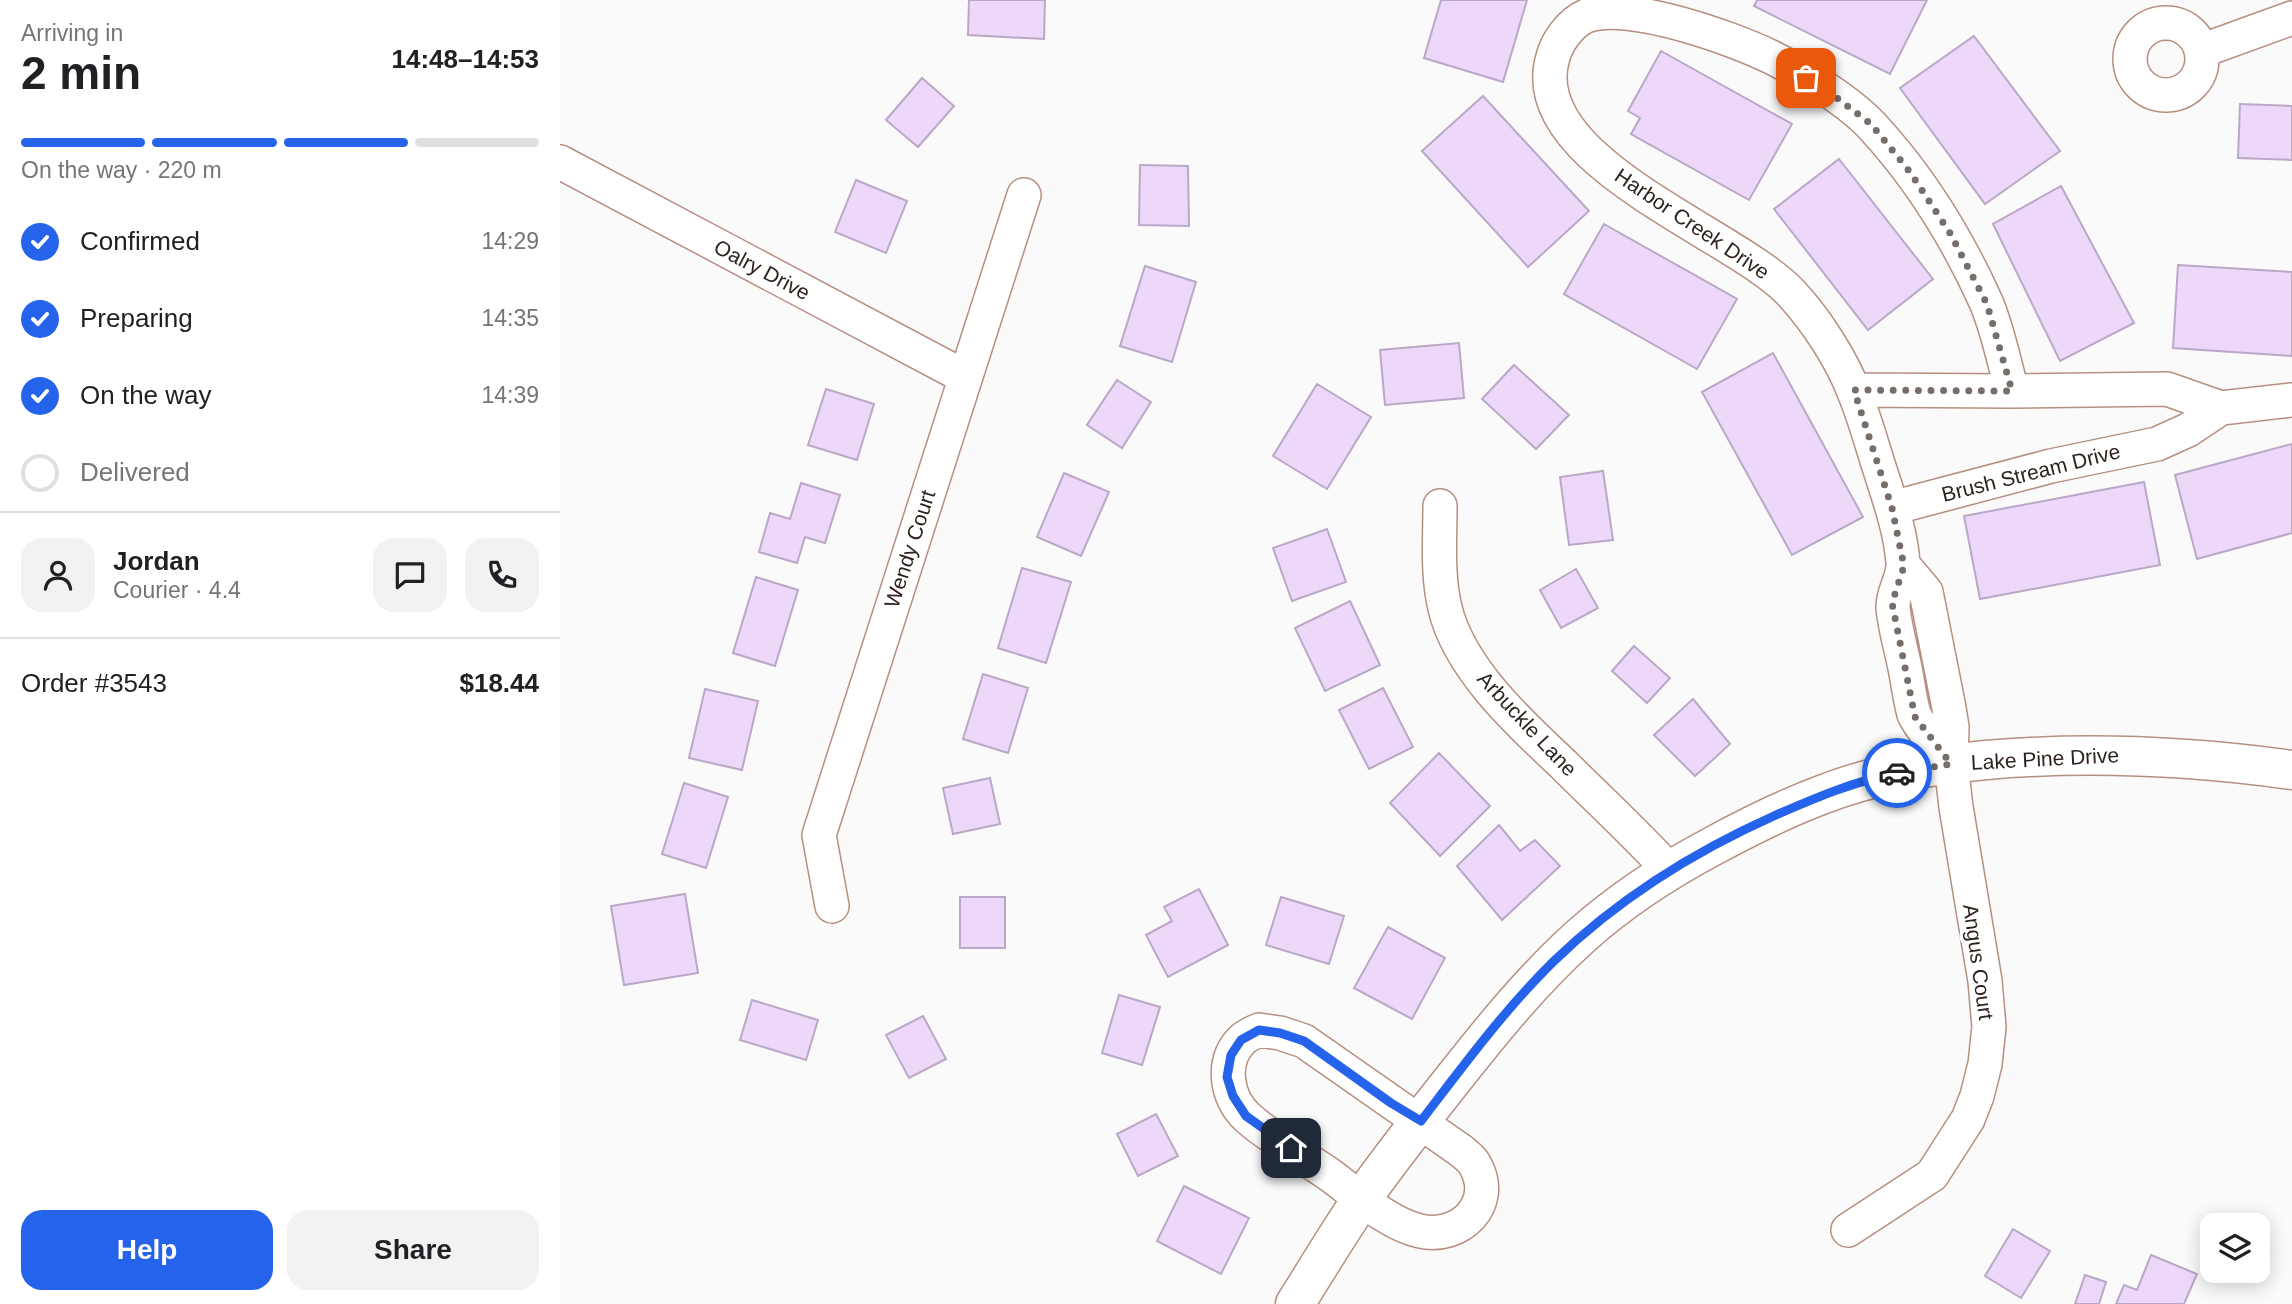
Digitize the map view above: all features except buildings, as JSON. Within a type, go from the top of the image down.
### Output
[{"type":"street","name":"Harbor Creek Drive","points":[[1892,508],[1854,390],[1825,338],[1791,293],[1749,258],[1662,208],[1621,179],[1580,142],[1556,110],[1548,83],[1553,56],[1566,32],[1586,16],[1620,10],[1664,19],[1771,57],[1824,88],[1871,124],[1910,172],[1950,233],[1987,304],[2012,391]]},
{"type":"street","points":[[2201,51],[2292,18]]},
{"type":"street","name":"Oalry Drive","points":[[560,162],[965,377]]},
{"type":"street","name":"Wendy Court","points":[[832,906],[819,835],[1024,195]]},
{"type":"street","name":"Brush Stream Drive","points":[[1854,390],[2167,388],[2221,408],[2292,400]]},
{"type":"street","name":"Brush Stream Drive","points":[[1892,508],[2051,466],[2157,444],[2188,430],[2221,408]]},
{"type":"street","name":"Arbuckle Lane","points":[[1440,506],[1440,578],[1445,609],[1457,641],[1490,688],[1528,731],[1669,870]]},
{"type":"street","points":[[1892,508],[1904,566],[1926,592],[1952,727],[1951,764]]},
{"type":"street","name":"Lake Pine Drive","points":[[1296,1304],[1362,1199],[1496,1024],[1553,963],[1584,934],[1669,870],[1743,830],[1825,793],[1886,775],[1951,764],[2034,756],[2126,754],[2216,760],[2292,769]]},
{"type":"street","name":"Angus Court","points":[[1848,1230],[1932,1175],[1968,1119],[1978,1096],[1985,1065],[1989,1027],[1984,981],[1968,890],[1951,764]]},
{"type":"street","points":[[1259,1030],[1304,1041],[1421,1121],[1474,1163],[1480,1177],[1482,1189],[1470,1219],[1455,1229],[1441,1233],[1407,1228],[1246,1116],[1233,1096],[1227,1077],[1231,1055],[1241,1040],[1259,1030]]},
{"type":"way so far","points":[[1806,78],[1824,88],[1871,124],[1910,172],[1950,233],[1987,304],[2012,391],[1854,390],[1892,508],[1904,566],[1892,603],[1915,717],[1951,764],[1897,773]]},
{"type":"route","points":[[1291,1148],[1246,1116],[1233,1096],[1227,1077],[1231,1055],[1241,1040],[1259,1030],[1304,1041],[1421,1121],[1496,1024],[1553,963],[1584,934],[1669,870],[1743,830],[1825,793],[1897,773]]}]
